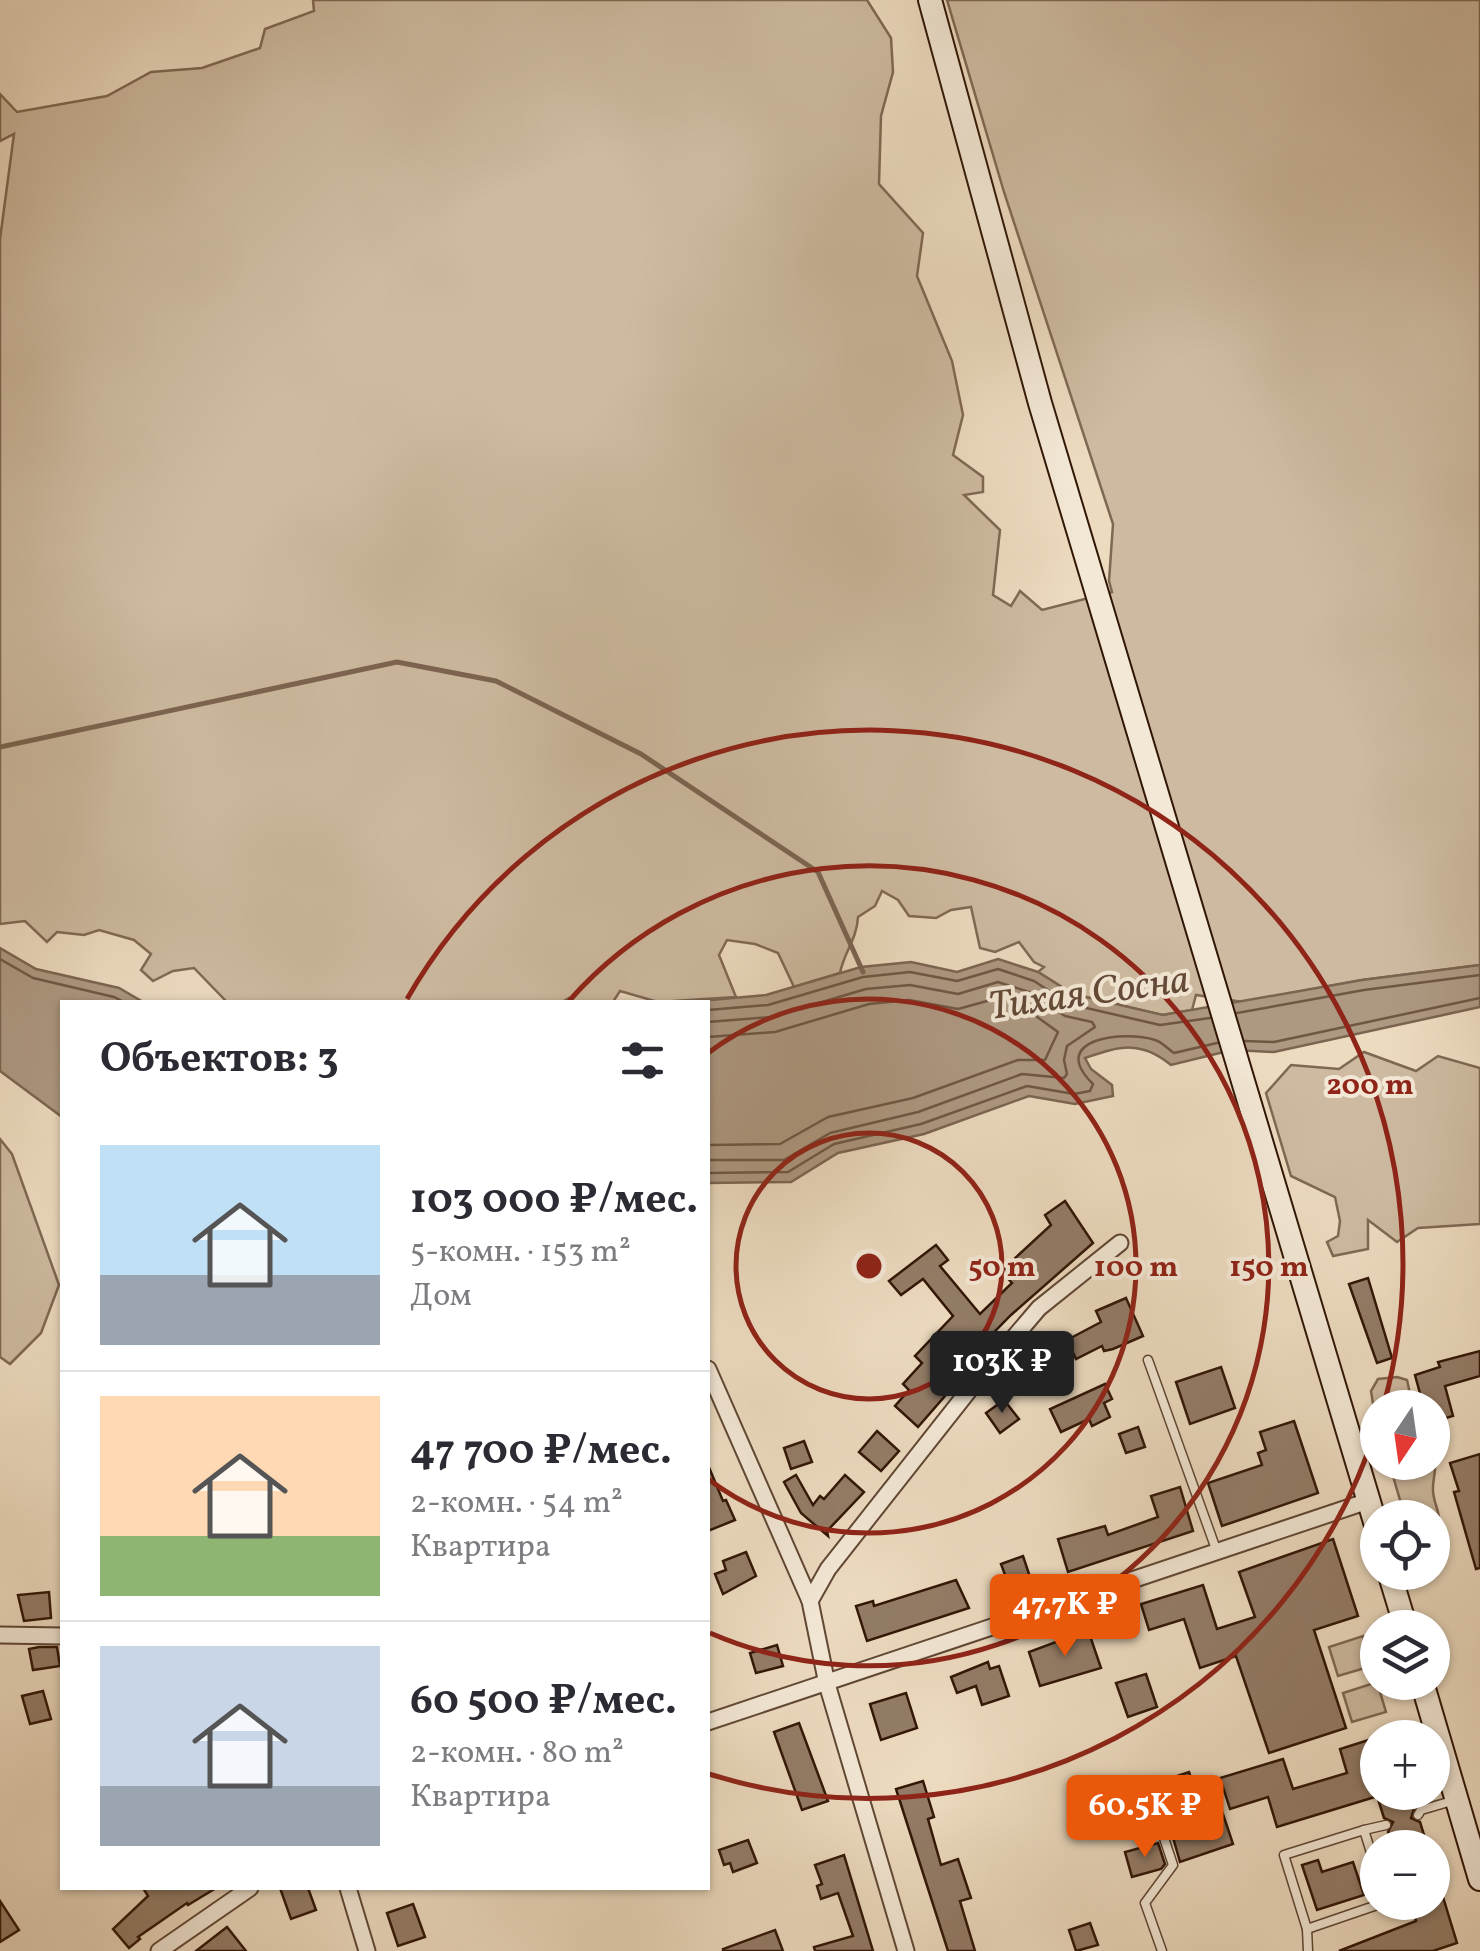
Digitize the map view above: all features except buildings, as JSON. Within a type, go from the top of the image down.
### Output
[{"type":"main road","points":[[930,0],[1008,294],[1368,1500]]},
{"type":"main road","points":[[1427,1700],[1480,1879]]},
{"type":"street","points":[[810,1601],[828,1570],[1039,1308],[1120,1243]]},
{"type":"street","points":[[710,1374],[810,1601],[827,1684],[903,1950]]},
{"type":"street","points":[[710,1721],[1360,1504]]},
{"type":"street","points":[[0,1635],[60,1636]]},
{"type":"street","points":[[159,1951],[247,1890]]},
{"type":"street","points":[[349,1890],[368,1951]]},
{"type":"lane","points":[[1148,1360],[1217,1552]]},
{"type":"lane","points":[[1418,1815],[1421,1810],[1456,1800]]},
{"type":"lane","points":[[1364,1830],[1386,1825]]},
{"type":"lane","points":[[1308,1951],[1307,1929],[1284,1854],[1360,1831]]},
{"type":"lane","points":[[1162,1951],[1145,1903],[1173,1865],[1163,1835]]},
{"type":"lane","points":[[1307,1929],[1360,1911]]},
{"type":"shaded area","points":[[313,0],[867,0],[891,38],[893,72],[881,116],[879,184],[923,233],[917,276],[952,361],[963,415],[953,455],[983,477],[983,492],[964,495],[1000,530],[993,595],[1011,606],[1020,591],[1042,610],[1112,592],[1109,581],[1113,524],[1004,192],[947,0],[1480,0],[1480,965],[1362,980],[1243,1002],[1196,995],[1192,1010],[1162,1015],[1073,994],[1038,972],[1044,967],[1034,962],[1019,942],[995,952],[980,948],[971,907],[951,910],[936,918],[909,916],[898,900],[882,891],[875,906],[858,917],[840,973],[794,987],[778,953],[755,944],[727,940],[719,955],[736,997],[651,1000],[620,991],[614,1000],[225,1000],[194,968],[173,971],[153,981],[141,970],[151,954],[134,940],[99,930],[84,935],[57,932],[47,942],[25,921],[0,924],[0,239],[14,134],[0,141],[0,94],[17,112],[107,96],[151,72],[202,68],[260,48],[265,29],[314,11]]},
{"type":"shaded area","points":[[1364,1052],[1416,1071],[1438,1056],[1480,1068],[1480,1224],[1418,1228],[1397,1242],[1368,1220],[1368,1249],[1333,1256],[1327,1242],[1338,1236],[1340,1221],[1335,1197],[1291,1176],[1266,1093],[1291,1065],[1339,1069]]},
{"type":"shaded area","points":[[0,1139],[12,1154],[59,1285],[41,1333],[10,1364],[0,1357]]},
{"type":"shaded area","points":[[1378,1379],[1407,1380],[1409,1390],[1372,1390]]},
{"type":"shaded area","points":[[1394,1480],[1434,1480],[1435,1500],[1400,1500]]},
{"type":"shaded area","points":[[1360,1637],[1360,1670],[1338,1676],[1329,1647]]},
{"type":"shaded area","points":[[1360,1688],[1360,1700],[1382,1700],[1386,1712],[1352,1722],[1343,1693]]},
{"type":"water","points":[[0,948],[36,969],[119,988],[140,1000],[60,1000],[60,1116],[0,1071]]},
{"type":"water","points":[[998,959],[1038,972],[1073,994],[1163,1015],[1362,980],[1480,965],[1480,1007],[1274,1052],[1232,1050],[1171,1065],[1140,1049],[1109,1051],[1085,1058],[1091,1069],[1112,1085],[1113,1096],[1075,1104],[1029,1096],[924,1134],[838,1153],[791,1182],[710,1183],[710,1000],[766,995],[861,967],[911,962],[957,972]]},
{"type":"waterway","points":[[0,747],[397,662],[496,681],[641,754],[818,872],[863,972]]},
{"type":"water label","name":"Тихая Сосна","points":[[1089,995]]}]
